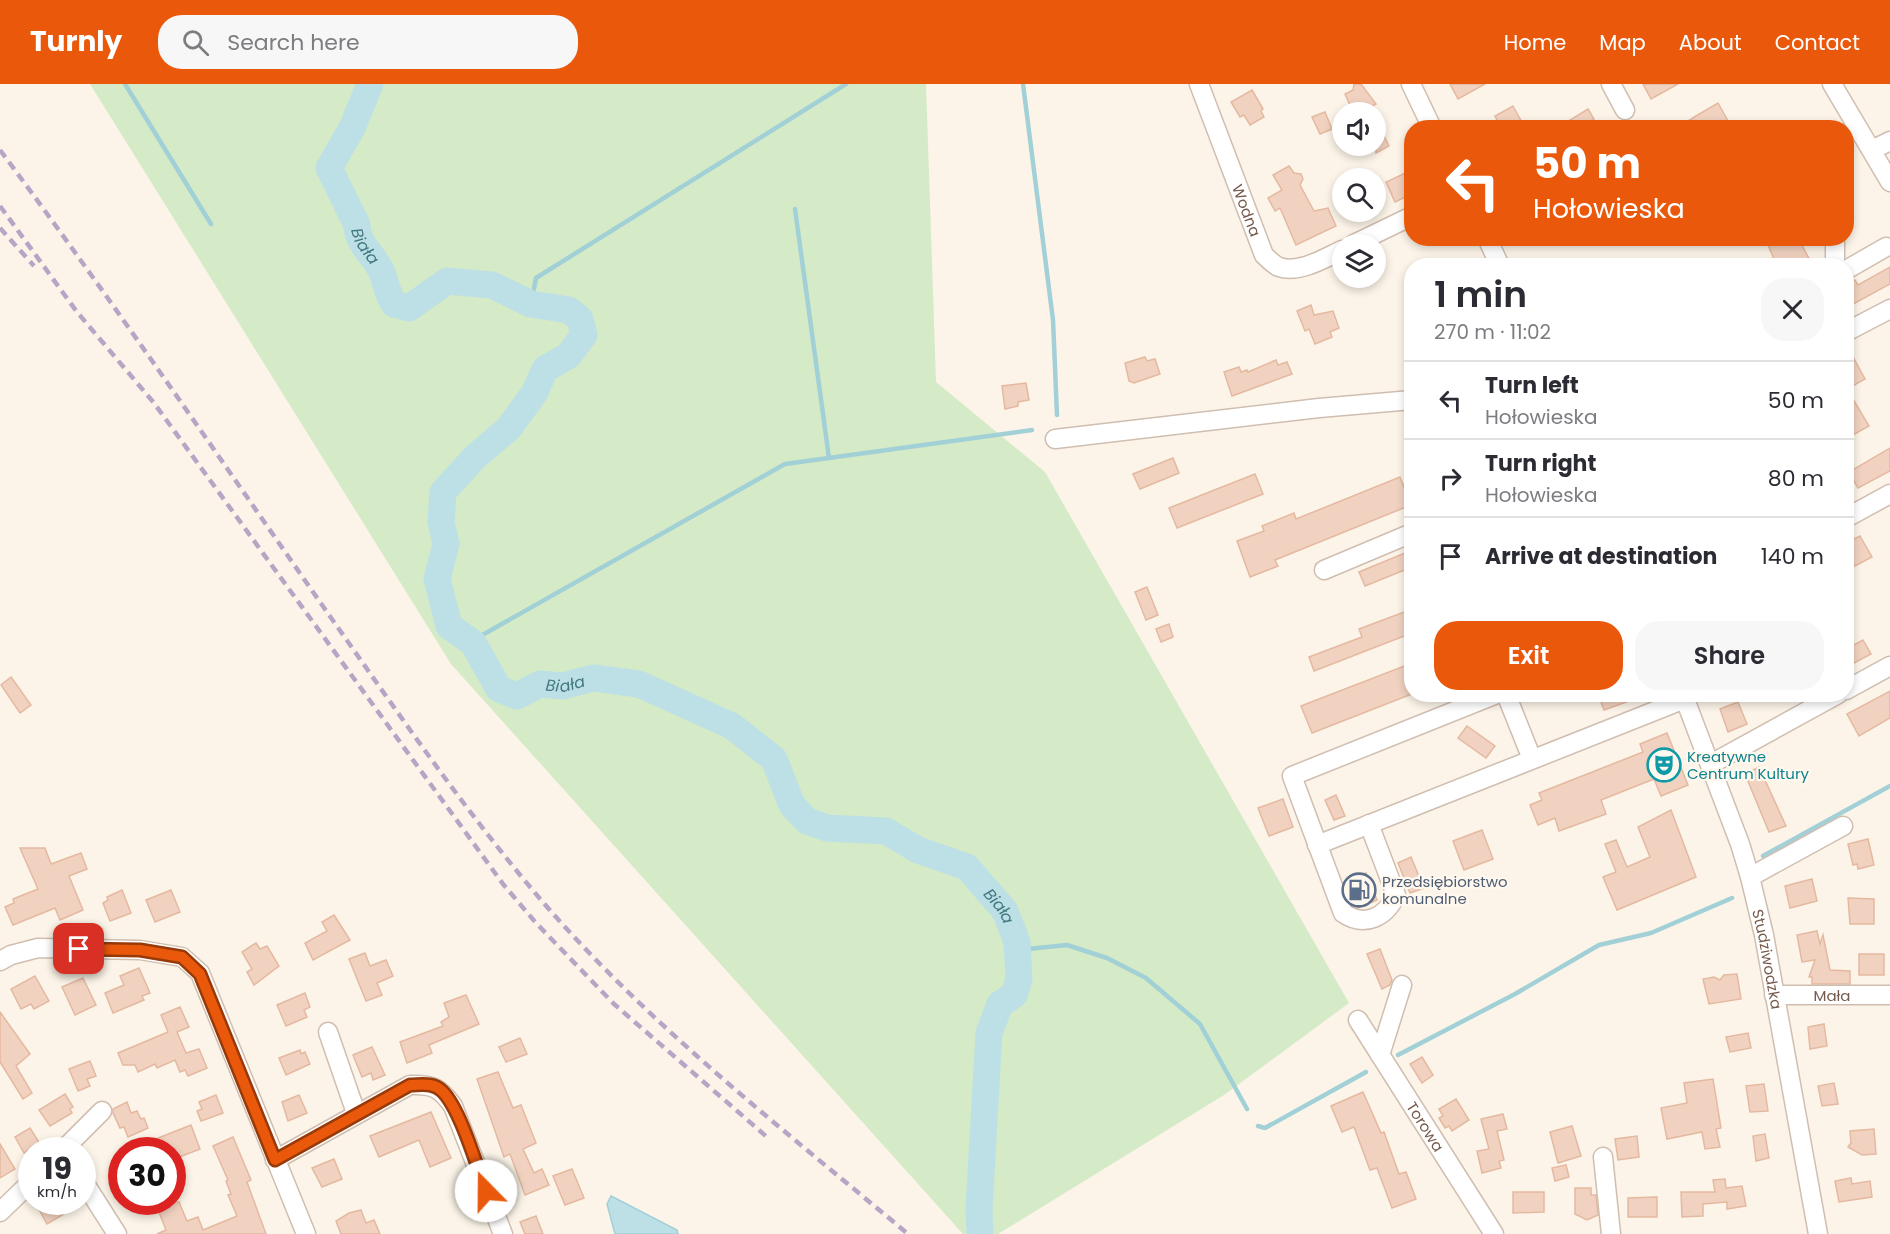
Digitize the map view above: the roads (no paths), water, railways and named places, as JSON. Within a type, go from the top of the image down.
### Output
[{"type":"street","name":"Wodna","points":[[1199,84],[1264,255],[1279,267],[1295,268],[1318,262],[1332,255]]},
{"type":"street","points":[[1411,84],[1428,120]]},
{"type":"street","points":[[1611,84],[1625,110]]},
{"type":"street","points":[[1832,84],[1854,120]]},
{"type":"street","points":[[1854,120],[1890,182]]},
{"type":"street","points":[[1872,150],[1890,141]]},
{"type":"street","points":[[1375,234],[1404,220]]},
{"type":"street","points":[[1854,265],[1887,246]]},
{"type":"street","points":[[1854,328],[1890,309]]},
{"type":"street","points":[[1055,439],[1319,408],[1404,401]]},
{"type":"street","points":[[1854,514],[1890,494]]},
{"type":"street","points":[[1324,570],[1404,536]]},
{"type":"street","points":[[1854,686],[1890,666]]},
{"type":"street","points":[[1369,824],[1396,895],[1390,908],[1377,917],[1366,921],[1354,921],[1343,914],[1292,776],[1477,702]]},
{"type":"street","points":[[1509,702],[1532,759]]},
{"type":"street","points":[[1317,845],[1672,702]]},
{"type":"street","name":"Studziwodzka","points":[[1686,702],[1711,764],[1750,877],[1818,1234]]},
{"type":"street","points":[[1711,764],[1823,702]]},
{"type":"street","points":[[1750,877],[1842,826]]},
{"type":"street","points":[[0,962],[11,955],[38,948],[140,950],[182,957],[200,974],[306,1234]]},
{"type":"street","points":[[1380,1054],[1402,985]]},
{"type":"street","name":"Mała","points":[[1774,995],[1890,995]]},
{"type":"street","name":"Torowa","points":[[1358,1020],[1494,1234]]},
{"type":"street","points":[[328,1032],[356,1113]]},
{"type":"street","points":[[275,1160],[410,1085],[429,1084],[441,1090],[453,1106],[503,1234]]},
{"type":"street","points":[[77,1137],[102,1111]]},
{"type":"street","points":[[1602,1157],[1611,1234]]},
{"type":"street","points":[[0,1212],[18,1195]]},
{"type":"street","points":[[96,1201],[117,1234]]},
{"type":"water","points":[[611,1196],[677,1230],[678,1234],[615,1234],[607,1204]]},
{"type":"waterway","points":[[125,84],[211,224]]},
{"type":"waterway","name":"Biała","points":[[370,84],[352,128],[329,168],[357,225],[363,244],[382,273],[394,304],[409,308],[447,281],[492,285],[531,304],[569,310],[580,319],[584,335],[568,356],[545,369],[535,392],[509,428],[475,457],[443,492],[441,522],[446,544],[437,579],[449,626],[473,643],[499,689],[517,696],[540,684],[563,686],[593,678],[639,684],[732,726],[774,759],[792,805],[807,821],[827,828],[886,831],[918,850],[967,867],[1005,911],[1017,942],[1019,979],[1014,995],[1000,1004],[989,1033],[979,1208],[980,1234]]},
{"type":"waterway","points":[[531,304],[536,278],[846,84]]},
{"type":"waterway","points":[[1023,84],[1053,320],[1057,415]]},
{"type":"waterway","points":[[795,209],[829,458]]},
{"type":"waterway","points":[[470,642],[785,464],[1032,430]]},
{"type":"waterway","points":[[1763,856],[1890,786]]},
{"type":"waterway","points":[[1398,1055],[1515,994],[1599,945],[1651,933],[1732,898]]},
{"type":"waterway","points":[[1018,950],[1067,945],[1107,958],[1146,978],[1200,1024],[1247,1109]]},
{"type":"waterway","points":[[1258,1126],[1265,1128],[1366,1072]]},
{"type":"railway","points":[[0,150],[127,326],[411,732],[519,874],[589,953],[676,1037],[908,1234]]},
{"type":"railway","points":[[0,206],[77,312],[154,403],[503,884],[536,923],[614,1004],[767,1137]]},
{"type":"railway","points":[[0,228],[34,266]]},
{"type":"place","name":"Kreatywne Centrum Kultury","points":[[1664,765]]},
{"type":"place","name":"Przedsiębiorstwo komunalne","points":[[1359,890]]}]
